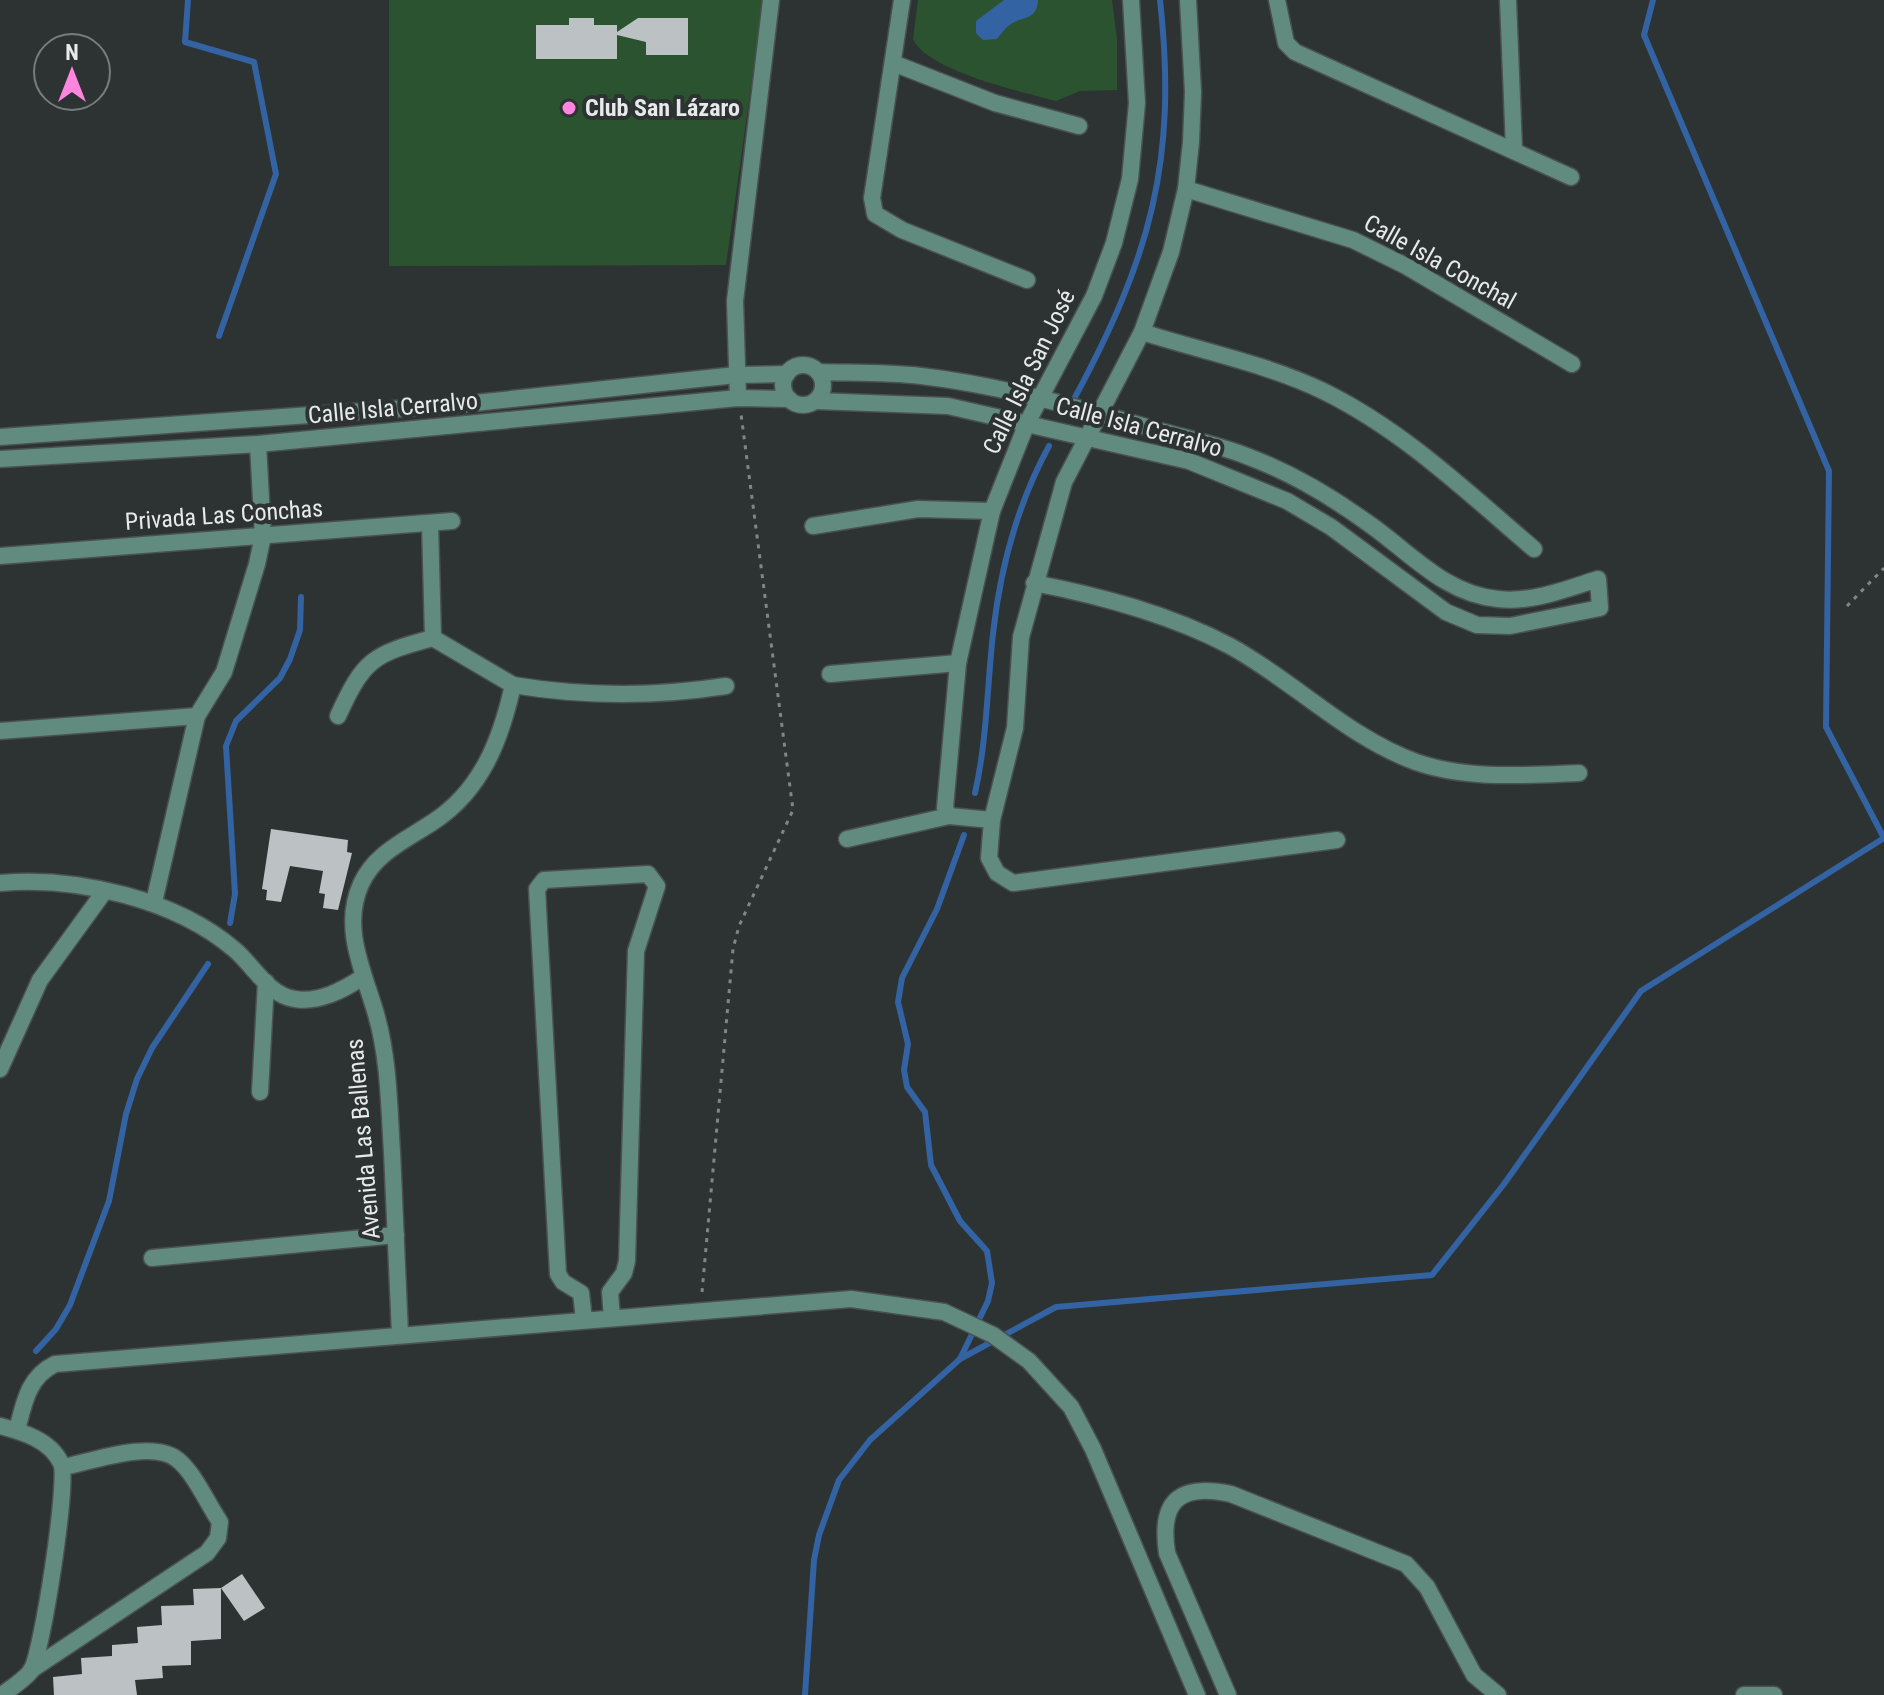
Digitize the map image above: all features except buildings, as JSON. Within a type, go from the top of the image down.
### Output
[{"type":"street","points":[[738,398],[734,314],[771,0]]},
{"type":"street","points":[[902,0],[872,207],[881,219],[902,230],[1027,280]]},
{"type":"street","name":"Calle Isla San José","points":[[949,816],[943,799],[958,663],[992,511],[1038,399],[1071,344],[1094,296],[1114,243],[1130,179],[1137,103],[1131,0]]},
{"type":"street","points":[[1188,0],[1193,92],[1186,189],[1171,252],[1142,332],[1085,436],[1059,496],[1021,637],[1015,728],[992,820],[989,858],[997,873],[1013,883],[1337,840]]},
{"type":"street","points":[[1277,0],[1286,43],[1295,52],[1571,177]]},
{"type":"street","points":[[1508,0],[1514,149]]},
{"type":"street","points":[[893,63],[995,103],[1079,126]]},
{"type":"street","name":"Calle Isla Conchal","points":[[1186,189],[1353,240],[1406,266],[1572,364]]},
{"type":"street","points":[[1142,332],[1321,390],[1360,411],[1420,451],[1534,549]]},
{"type":"street","points":[[802,366],[818,372],[823,387],[816,401],[802,405],[789,399],[783,382],[787,374],[802,366]]},
{"type":"street","name":"Calle Isla Cerralvo","points":[[816,401],[919,403],[1027,423],[1189,461],[1287,501],[1331,527],[1446,612],[1477,625],[1510,626],[1600,608],[1598,579],[1543,596],[1502,600],[1477,596],[1440,580],[1365,521],[1251,457],[1098,412],[917,375],[818,372]]},
{"type":"street","name":"Calle Isla Cerralvo","points":[[0,437],[465,404],[736,375],[787,374]]},
{"type":"street","name":"Calle Isla Cerralvo","points":[[0,459],[258,444],[738,398],[789,399]]},
{"type":"street","points":[[154,902],[197,716],[224,672],[263,536],[258,444]]},
{"type":"street","points":[[813,526],[918,509],[992,511]]},
{"type":"street","name":"Privada Las Conchas","points":[[0,556],[452,521]]},
{"type":"street","points":[[430,523],[433,638]]},
{"type":"street","points":[[1034,583],[1150,612],[1230,646],[1366,738],[1416,762],[1460,772],[1579,773]]},
{"type":"street","points":[[338,716],[356,675],[388,650],[433,638],[513,685],[555,692],[666,695],[726,686]]},
{"type":"street","points":[[830,674],[958,663]]},
{"type":"street","name":"Avenida Las Ballenas","points":[[400,1334],[383,1044],[363,977],[353,923],[361,884],[385,852],[436,820],[472,786],[491,758],[504,728],[513,685]]},
{"type":"street","points":[[0,731],[197,716]]},
{"type":"street","points":[[847,839],[949,816],[992,820]]},
{"type":"street","points":[[584,1320],[581,1293],[558,1274],[537,889],[544,880],[648,874],[657,886],[636,951],[627,1261],[610,1292],[612,1318]]},
{"type":"street","points":[[0,883],[55,883],[154,902],[209,931],[235,950],[266,982],[294,1000],[315,999],[343,990],[363,977]]},
{"type":"street","points":[[0,1069],[40,980],[104,892]]},
{"type":"street","points":[[260,1092],[266,982]]},
{"type":"street","points":[[152,1258],[396,1235]]},
{"type":"street","points":[[17,1430],[31,1384],[40,1371],[55,1364],[851,1299],[903,1304],[956,1318],[993,1335],[1029,1361],[1071,1407],[1093,1449],[1197,1695]]},
{"type":"street","points":[[0,1426],[44,1442],[64,1467],[57,1541],[31,1670]]},
{"type":"street","points":[[2,1695],[31,1670],[207,1553],[218,1538],[220,1522],[180,1461],[167,1453],[150,1449],[64,1467]]},
{"type":"street","points":[[1228,1695],[1167,1553],[1163,1528],[1170,1507],[1190,1490],[1231,1494],[1406,1564],[1427,1587],[1474,1675],[1498,1695]]},
{"type":"street","points":[[1744,1695],[1774,1695]]},
{"type":"path","points":[[700,1311],[733,949],[739,926],[793,810],[738,398]]},
{"type":"path","points":[[1847,606],[1884,568]]},
{"type":"green space","name":"Club San Lázaro","points":[[389,0],[763,0],[726,265],[389,266]]},
{"type":"green space","points":[[918,0],[1112,0],[1117,39],[1117,90],[1080,91],[1056,101],[956,70],[937,61],[913,39]]},
{"type":"water","points":[[1004,0],[1038,0],[1032,14],[1011,24],[997,39],[983,40],[976,33],[976,21]]},
{"type":"waterway","points":[[188,0],[185,42],[254,62],[276,174],[219,336]]},
{"type":"waterway","points":[[1074,399],[1122,300],[1152,207],[1161,160],[1165,110],[1160,0]]},
{"type":"waterway","points":[[960,1359],[1056,1307],[1432,1275],[1504,1184],[1641,991],[1884,838],[1826,727],[1829,471],[1644,35],[1653,0]]},
{"type":"waterway","points":[[975,793],[1000,586],[1028,490],[1049,446]]},
{"type":"waterway","points":[[230,923],[235,894],[226,746],[236,721],[280,678],[290,659],[300,630],[301,597]]},
{"type":"waterway","points":[[805,1695],[814,1560],[819,1535],[839,1480],[870,1440],[960,1359],[988,1301],[992,1283],[987,1251],[960,1221],[931,1165],[925,1112],[907,1087],[904,1070],[908,1044],[898,1002],[902,978],[937,909],[964,835]]},
{"type":"waterway","points":[[36,1351],[56,1329],[70,1305],[109,1201],[126,1114],[137,1079],[152,1048],[208,964]]},
{"type":"place","name":"Club San Lázaro","points":[[569,108]]}]
